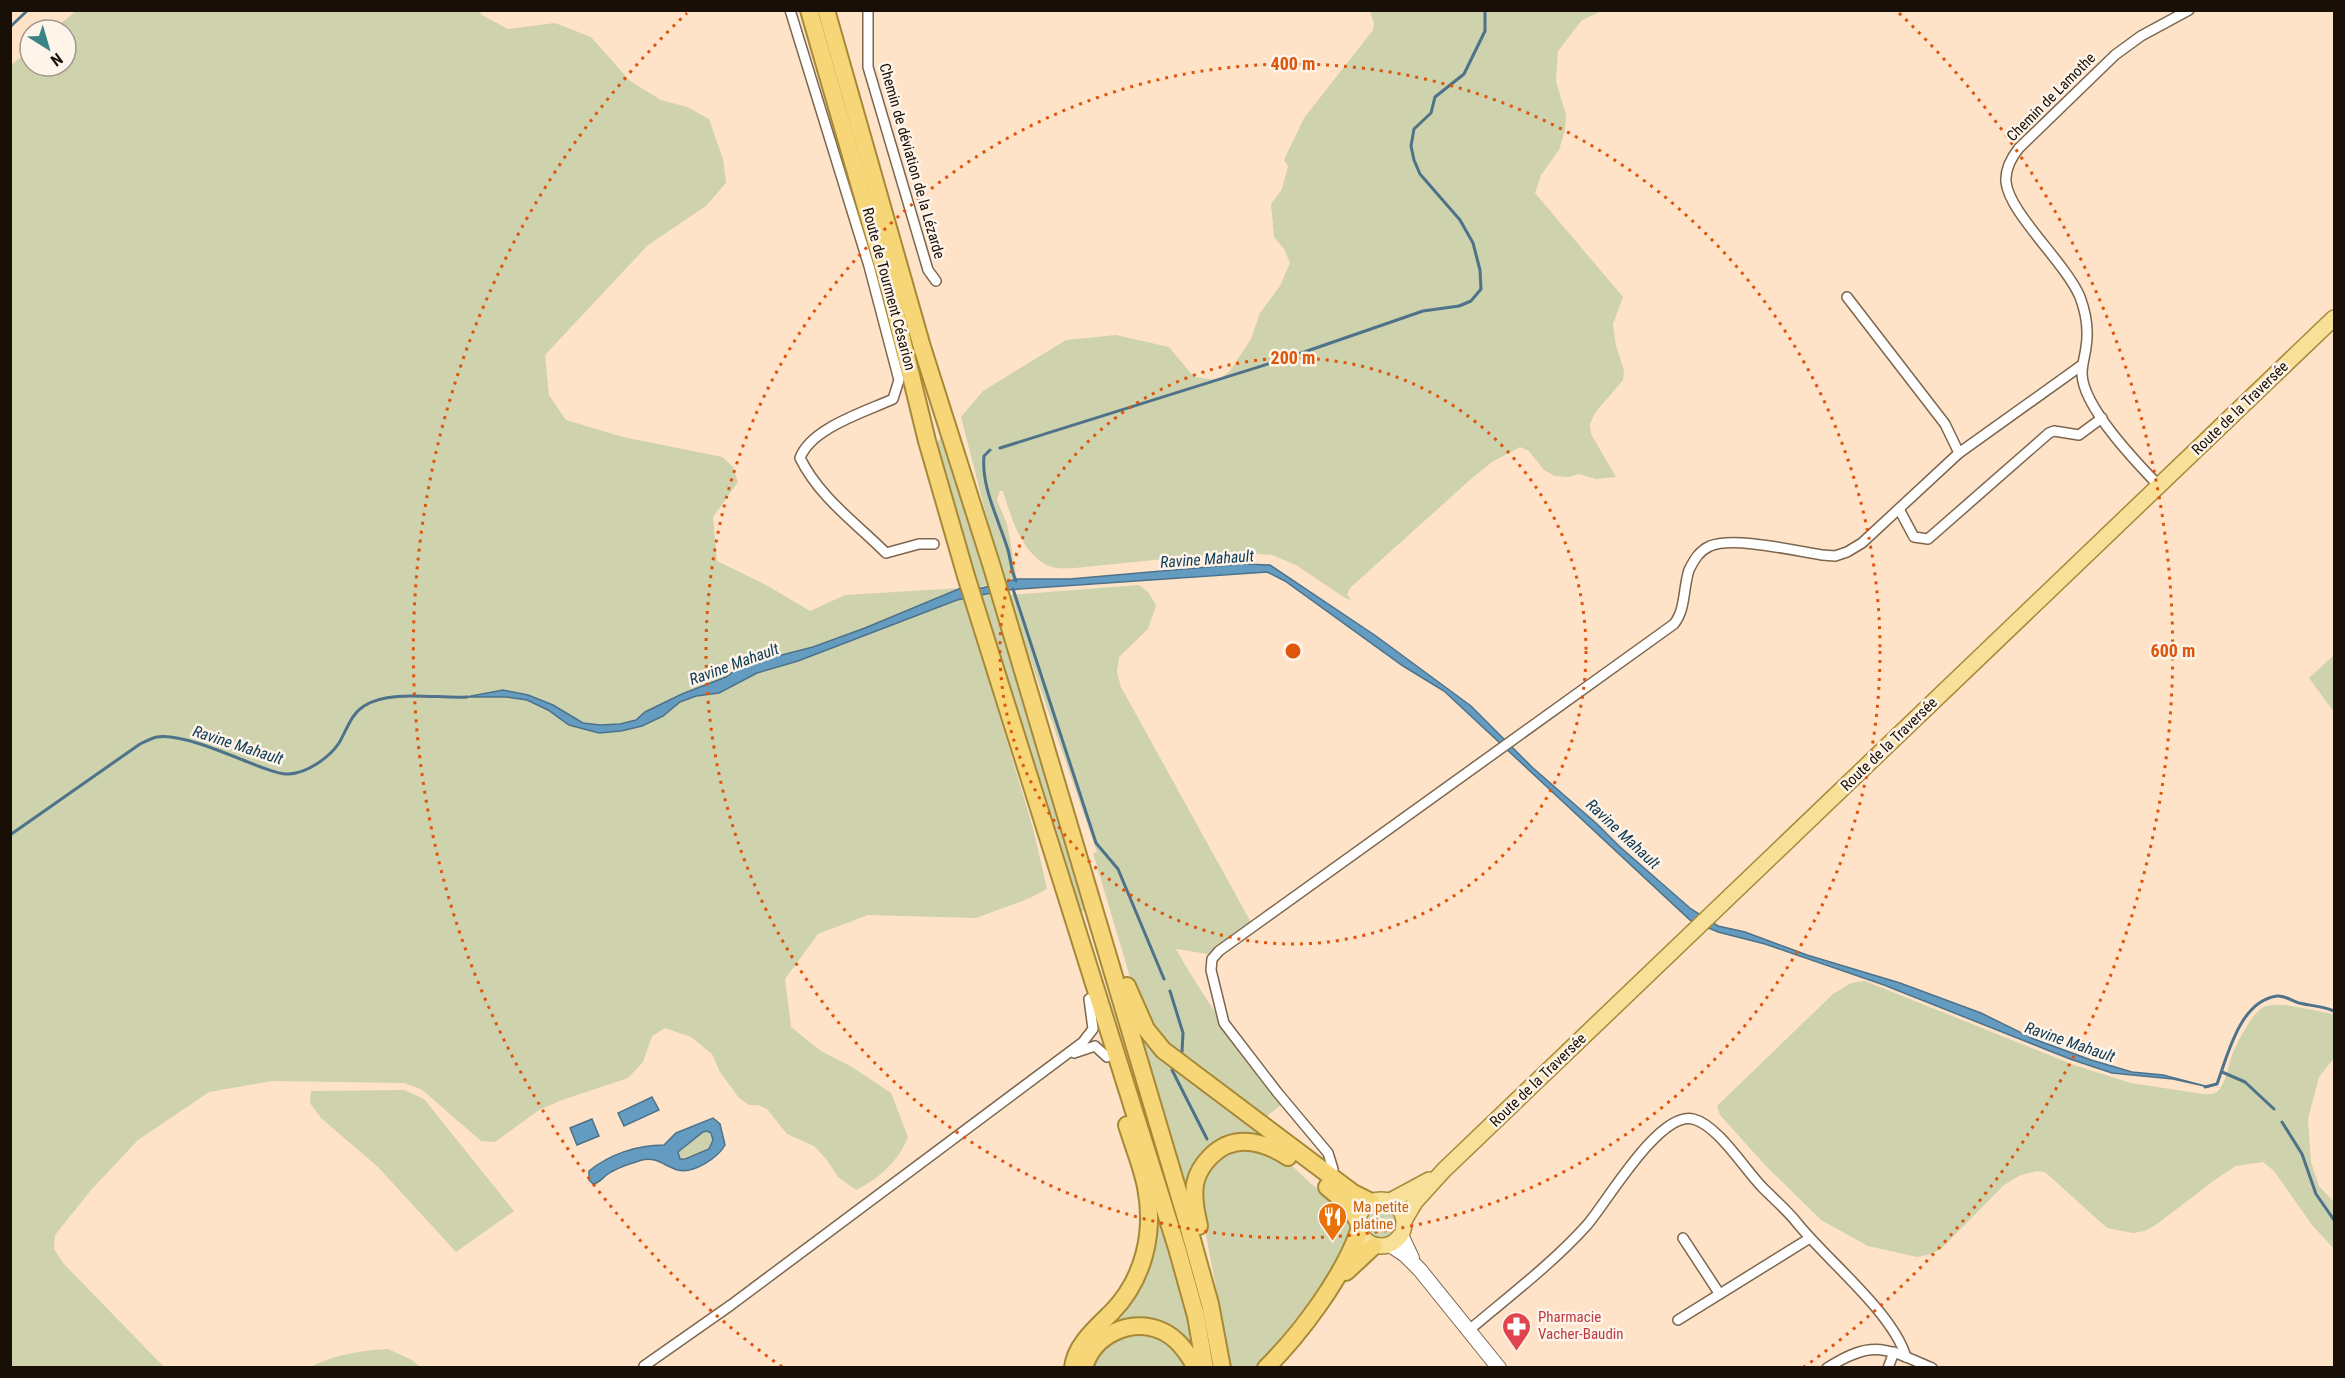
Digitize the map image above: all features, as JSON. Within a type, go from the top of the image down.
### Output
[{"type":"highway","points":[[809,10],[891,294],[927,441],[966,576],[1177,1248],[1196,1316],[1205,1368]]},
{"type":"highway","points":[[826,10],[922,347],[992,567],[1097,915],[1193,1239],[1210,1304]]},
{"type":"highway","points":[[1035,791],[1089,999],[1146,1187],[1148,1239],[1140,1270],[1131,1289],[1082,1344],[1072,1368]]},
{"type":"highway","points":[[1097,915],[1138,1012],[1157,1045],[1234,1106],[1353,1193],[1371,1202]]},
{"type":"highway","points":[[1222,1368],[1194,1192],[1198,1174],[1213,1154],[1224,1146],[1244,1141],[1273,1148],[1312,1174],[1353,1212],[1358,1226],[1351,1252],[1334,1282],[1266,1368]]},
{"type":"highway","points":[[1334,1282],[1388,1242]]},
{"type":"highway","points":[[1084,1368],[1098,1342],[1126,1327],[1139,1326],[1163,1331],[1173,1338],[1186,1351],[1196,1368]]},
{"type":"main road","name":"Route de la Traversée","points":[[1404,1220],[1415,1202],[1444,1170],[2334,318]]},
{"type":"main road","name":"Route de la Traversée","points":[[1390,1201],[1444,1170]]},
{"type":"main road","points":[[1388,1242],[1404,1220],[1398,1207],[1390,1201],[1371,1202],[1361,1211],[1358,1226],[1365,1240],[1388,1242],[1405,1255],[1420,1270],[1499,1368]]},
{"type":"street","name":"Route de Tourment Césarion","points":[[790,10],[866,255],[899,380],[893,399],[821,433],[804,447],[800,458],[808,474],[832,504],[886,554],[920,544],[934,544]]},
{"type":"street","name":"Chemin de déviation de la Lézarde","points":[[868,10],[868,67],[928,270],[936,280]]},
{"type":"street","name":"Chemin de Lamothe","points":[[2159,486],[2136,462],[2102,418],[2084,387],[2082,364],[2087,332],[2086,315],[2080,298],[2067,272],[2011,198],[2006,180],[2009,165],[2019,148],[2115,55],[2141,36],[2189,10]]},
{"type":"street","points":[[1847,297],[1945,424],[1959,453]]},
{"type":"street","points":[[1331,1177],[1332,1164],[1328,1153],[1224,1023],[1210,964],[1223,948],[1674,624],[1680,613],[1688,573],[1697,555],[1702,551],[1719,544],[1737,543],[1835,556],[1847,552],[1862,543],[1959,453],[2082,364]]},
{"type":"street","points":[[1899,509],[1914,537],[1928,539],[2049,433],[2055,431],[2079,435],[2102,418]]},
{"type":"street","points":[[644,1366],[731,1305],[1056,1063],[1091,1033],[1093,1025],[1089,999]]},
{"type":"street","points":[[1056,1063],[1091,1046],[1098,1048],[1107,1057]]},
{"type":"street","points":[[1468,1331],[1580,1232],[1647,1146],[1680,1120],[1693,1119],[1713,1131],[1882,1315],[1902,1344],[1906,1357]]},
{"type":"street","points":[[1683,1238],[1719,1293]]},
{"type":"street","points":[[1678,1320],[1810,1238]]},
{"type":"street","points":[[1827,1368],[1858,1351],[1871,1348],[1894,1352],[1932,1368]]},
{"type":"street","points":[[1888,1368],[1894,1352]]},
{"type":"green space","points":[[76,11],[479,11],[482,15],[508,29],[555,23],[591,37],[630,81],[661,100],[687,107],[709,119],[723,159],[726,183],[706,206],[648,245],[545,355],[549,395],[566,420],[623,437],[722,457],[733,467],[738,482],[713,517],[717,561],[768,586],[810,611],[845,595],[961,588],[1033,828],[1047,889],[1030,898],[976,918],[868,915],[818,934],[785,979],[791,1027],[821,1051],[852,1067],[891,1093],[908,1137],[899,1154],[872,1180],[856,1190],[838,1177],[814,1146],[787,1134],[767,1109],[758,1105],[749,1105],[739,1098],[720,1072],[712,1054],[691,1037],[665,1028],[652,1036],[643,1062],[628,1078],[539,1110],[495,1142],[481,1141],[421,1089],[404,1083],[272,1081],[209,1092],[138,1140],[91,1190],[55,1235],[54,1249],[63,1263],[164,1367],[11,1367],[10,66],[18,59],[18,78],[78,78],[78,18],[68,18]]},
{"type":"green space","points":[[1370,11],[1602,11],[1582,20],[1558,51],[1556,81],[1566,115],[1565,130],[1559,150],[1541,175],[1535,193],[1623,297],[1613,324],[1616,346],[1624,370],[1623,380],[1595,413],[1590,424],[1591,434],[1616,477],[1596,479],[1579,474],[1568,477],[1555,476],[1544,470],[1529,451],[1520,447],[1492,462],[1471,479],[1350,588],[1347,594],[1351,600],[1296,565],[1272,555],[1232,552],[1056,568],[1045,564],[1027,548],[1020,537],[1003,491],[1000,491],[997,500],[1007,524],[1017,579],[1003,581],[961,417],[983,391],[1066,340],[1116,335],[1169,347],[1194,377],[1218,380],[1230,371],[1251,339],[1260,313],[1280,286],[1290,263],[1284,249],[1274,237],[1271,204],[1282,189],[1288,166],[1284,160],[1304,118],[1373,30],[1374,24]]},
{"type":"green space","points":[[941,438],[990,584],[975,588],[935,444]]},
{"type":"green space","points":[[1139,585],[1148,592],[1156,605],[1148,629],[1119,657],[1117,672],[1121,687],[1253,926],[1219,951],[1208,954],[1176,949],[1226,1028],[1282,1104],[1261,1121],[1155,1034],[1133,987],[1093,853],[1097,852],[1008,595]]},
{"type":"green space","points":[[992,594],[1088,910],[1078,912],[1061,851],[978,595]]},
{"type":"green space","points":[[2334,655],[2334,712],[2309,678]]},
{"type":"green space","points":[[1865,981],[2074,1065],[2131,1083],[2203,1094],[2216,1093],[2222,1086],[2238,1043],[2251,1020],[2261,1009],[2266,1006],[2282,1005],[2334,1014],[2334,1058],[2319,1077],[2308,1119],[2311,1162],[2319,1186],[2334,1202],[2334,1249],[2312,1225],[2274,1171],[2263,1162],[2236,1166],[2157,1224],[2145,1231],[2133,1233],[2107,1228],[2045,1172],[2037,1171],[2021,1175],[2004,1185],[1941,1249],[1931,1254],[1917,1257],[1868,1246],[1821,1220],[1765,1165],[1720,1115],[1717,1106],[1833,994],[1851,983]]},
{"type":"green space","points":[[1144,1036],[1264,1137],[1246,1134],[1185,1186],[1142,1038]]},
{"type":"green space","points":[[404,1090],[424,1099],[514,1211],[456,1252],[378,1167],[321,1118],[310,1103],[311,1091]]},
{"type":"green space","points":[[707,1131],[711,1133],[713,1140],[709,1149],[680,1159],[678,1153]]},
{"type":"green space","points":[[1248,1144],[1288,1162],[1310,1183],[1339,1204],[1350,1225],[1351,1240],[1344,1255],[1262,1361],[1256,1367],[1231,1367],[1199,1198],[1207,1164],[1218,1154]]},
{"type":"green space","points":[[1151,1191],[1180,1288],[1195,1351],[1185,1339],[1104,1329],[1133,1290]]},
{"type":"green space","points":[[1382,1205],[1395,1211],[1401,1224],[1395,1237],[1382,1243],[1369,1237],[1363,1224],[1369,1211]]},
{"type":"green space","points":[[1142,1330],[1173,1344],[1187,1368],[1086,1368],[1102,1342]]},
{"type":"green space","points":[[388,1349],[412,1360],[420,1367],[310,1367],[348,1354]]},
{"type":"water","points":[[1242,564],[1270,565],[1376,636],[1471,706],[1533,768],[1619,846],[1691,909],[1718,926],[1745,932],[1807,955],[1900,983],[1981,1013],[2034,1039],[2091,1060],[2132,1072],[2163,1075],[2209,1087],[2173,1079],[2112,1073],[2070,1059],[1884,985],[1765,944],[1718,932],[1690,920],[1444,691],[1403,666],[1285,581],[1267,572],[1006,590],[957,600],[798,661],[757,673],[719,693],[696,696],[680,702],[663,716],[642,726],[621,731],[599,733],[569,725],[548,710],[527,700],[506,697],[466,697],[503,690],[528,695],[553,705],[583,723],[620,724],[636,720],[645,712],[682,694],[726,677],[742,665],[813,647],[961,588],[982,588],[1017,579],[1070,579]]},
{"type":"water","points":[[652,1097],[659,1110],[624,1126],[618,1113]]},
{"type":"water","points":[[713,1118],[720,1124],[725,1145],[711,1160],[691,1170],[678,1170],[647,1159],[615,1170],[593,1184],[589,1180],[589,1171],[615,1155],[634,1149],[664,1145],[676,1133]],"holes":[[[703,1132],[711,1133],[713,1140],[709,1149],[680,1159],[678,1152]]]},
{"type":"water","points":[[592,1119],[599,1136],[577,1145],[570,1128]]},
{"type":"waterway","points":[[10,27],[28,10]]},
{"type":"waterway","points":[[1000,448],[1284,359],[1423,311],[1459,306],[1471,301],[1481,289],[1480,270],[1473,243],[1460,220],[1420,174],[1411,146],[1414,129],[1431,113],[1435,97],[1464,74],[1485,31],[1485,10]]},
{"type":"waterway","points":[[990,450],[984,456],[985,480],[1016,581]]},
{"type":"waterway","points":[[1013,589],[1096,843],[1118,869],[1164,979]]},
{"type":"waterway","name":"Ravine Mahault","points":[[10,835],[140,744],[155,737],[194,742],[281,774],[289,774],[310,768],[330,754],[339,743],[355,714],[374,701],[400,696],[467,697]]},
{"type":"waterway","points":[[1170,991],[1183,1033],[1182,1052]]},
{"type":"waterway","name":"Ravine Mahault","points":[[2205,1087],[2217,1084],[2237,1031],[2245,1018],[2264,1000],[2280,996],[2334,1011]]},
{"type":"waterway","points":[[1172,1070],[1207,1139]]},
{"type":"waterway","points":[[2222,1072],[2245,1082],[2274,1109]]},
{"type":"waterway","points":[[2282,1122],[2302,1154],[2316,1194],[2334,1220]]},
{"type":"place","name":"Ma petite platine","points":[[1332,1242]]},
{"type":"place","name":"Pharmacie Vacher-Baudin","points":[[1517,1352]]}]
